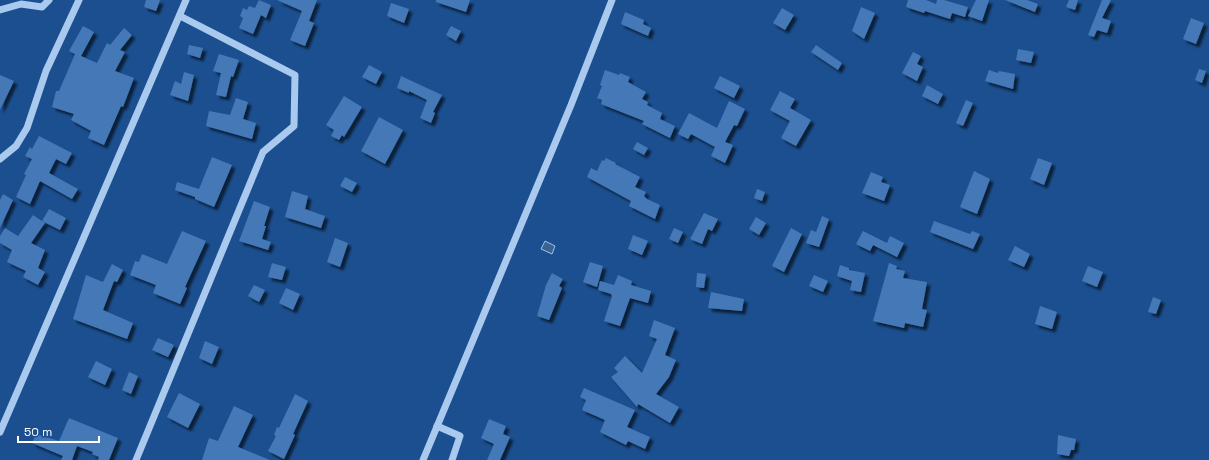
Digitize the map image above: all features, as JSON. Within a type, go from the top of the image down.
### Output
[{"type":"street","points":[[0,10],[21,4],[42,7],[49,0]]},
{"type":"street","points":[[0,159],[16,146],[26,128],[46,71],[79,0]]},
{"type":"street","points":[[0,432],[186,0]]},
{"type":"street","points":[[423,460],[571,105],[612,0]]},
{"type":"street","points":[[136,460],[263,152],[294,126],[295,75],[180,16]]},
{"type":"street","points":[[437,426],[460,436],[452,460]]},
{"type":"water","points":[[545,241],[555,246],[552,254],[541,249]]},
{"type":"building","points":[[146,0],[160,0],[156,11],[144,7]]},
{"type":"building","points":[[259,0],[271,5],[266,18],[261,15],[253,34],[239,28],[243,18],[240,16],[243,8],[247,10],[249,6],[255,8]]},
{"type":"building","points":[[277,0],[317,0],[309,21],[314,23],[305,46],[290,40],[302,11]]},
{"type":"building","points":[[436,0],[470,0],[466,12],[436,2]]},
{"type":"building","points":[[908,0],[926,0],[936,4],[937,0],[944,0],[968,7],[965,17],[952,13],[950,19],[906,7]]},
{"type":"building","points":[[976,0],[989,0],[982,21],[968,16]]},
{"type":"building","points":[[1005,0],[1027,0],[1038,4],[1035,12]]},
{"type":"building","points":[[1069,0],[1078,0],[1075,10],[1066,7]]},
{"type":"building","points":[[1102,0],[1111,0],[1102,18],[1111,21],[1107,33],[1097,30],[1094,37],[1088,35]]},
{"type":"building","points":[[391,3],[409,9],[404,23],[387,16]]},
{"type":"building","points":[[861,7],[875,13],[864,39],[852,31]]},
{"type":"building","points":[[782,8],[794,15],[785,30],[773,23]]},
{"type":"building","points":[[625,12],[644,20],[643,24],[651,28],[648,36],[621,24]]},
{"type":"building","points":[[1191,18],[1204,23],[1196,44],[1183,39]]},
{"type":"building","points":[[83,26],[94,32],[81,56],[97,63],[107,43],[110,45],[124,28],[132,35],[120,50],[125,52],[115,71],[134,78],[123,107],[121,106],[104,145],[88,138],[91,131],[71,120],[74,114],[52,107],[56,91],[59,91],[75,54],[69,51]]},
{"type":"building","points":[[451,26],[461,31],[456,41],[446,35]]},
{"type":"building","points":[[189,45],[203,48],[200,58],[187,54]]},
{"type":"building","points":[[816,45],[842,63],[838,70],[811,52]]},
{"type":"building","points":[[1018,49],[1034,52],[1031,63],[1016,60]]},
{"type":"building","points":[[913,52],[921,56],[917,64],[923,67],[917,81],[902,73]]},
{"type":"building","points":[[219,54],[239,60],[233,77],[231,76],[226,97],[216,95],[221,73],[213,71]]},
{"type":"building","points":[[369,65],[382,72],[376,84],[362,77]]},
{"type":"building","points":[[1199,69],[1206,71],[1202,83],[1195,80]]},
{"type":"building","points":[[605,70],[630,77],[628,82],[646,92],[642,99],[648,102],[647,105],[662,113],[660,119],[675,126],[670,138],[642,124],[644,121],[601,104],[602,100],[597,98],[602,86],[600,85]]},
{"type":"building","points":[[989,70],[998,73],[999,71],[1015,74],[1013,89],[985,81]]},
{"type":"building","points":[[184,72],[194,75],[188,101],[170,95],[175,81],[181,84]]},
{"type":"building","points":[[0,75],[14,81],[0,110]]},
{"type":"building","points":[[401,76],[442,95],[433,112],[435,113],[431,123],[420,118],[427,100],[409,91],[409,93],[397,88]]},
{"type":"building","points":[[720,76],[740,86],[734,98],[714,88]]},
{"type":"building","points":[[927,85],[943,94],[938,104],[922,96]]},
{"type":"building","points":[[780,91],[795,99],[790,108],[811,120],[796,146],[781,138],[790,121],[770,110]]},
{"type":"building","points":[[344,96],[362,107],[344,137],[342,135],[339,140],[331,136],[334,130],[326,125]]},
{"type":"building","points":[[236,98],[248,102],[243,119],[256,123],[252,139],[206,126],[209,111],[230,115]]},
{"type":"building","points":[[966,100],[973,103],[963,126],[956,123]]},
{"type":"building","points":[[729,101],[745,109],[737,126],[734,125],[725,142],[733,145],[725,163],[711,156],[715,147],[691,134],[688,139],[678,134],[689,113],[717,128]]},
{"type":"building","points":[[379,117],[403,130],[385,164],[361,151]]},
{"type":"building","points":[[39,136],[72,153],[66,164],[56,159],[49,173],[78,189],[72,199],[40,181],[30,204],[16,197],[26,175],[24,174],[32,159],[25,156],[30,147],[32,149]]},
{"type":"building","points":[[637,142],[648,148],[644,155],[633,149]]},
{"type":"building","points":[[212,157],[232,165],[214,207],[195,199],[195,197],[175,190],[177,182],[199,189]]},
{"type":"building","points":[[606,158],[640,177],[635,187],[646,192],[644,196],[647,199],[660,205],[655,219],[629,206],[631,201],[587,177],[591,168],[597,171],[602,160],[604,161]]},
{"type":"building","points":[[1038,158],[1052,163],[1044,185],[1030,179]]},
{"type":"building","points":[[974,171],[990,179],[977,214],[960,207]]},
{"type":"building","points":[[871,172],[883,177],[881,182],[890,185],[884,201],[862,193]]},
{"type":"building","points":[[345,177],[357,183],[352,192],[340,186]]},
{"type":"building","points":[[757,189],[765,192],[762,201],[754,198]]},
{"type":"building","points":[[292,191],[308,196],[305,209],[325,216],[321,228],[285,217]]},
{"type":"building","points":[[3,194],[13,200],[0,228],[0,200]]},
{"type":"building","points":[[254,201],[270,207],[264,226],[266,226],[262,239],[271,242],[268,250],[239,241]]},
{"type":"building","points":[[49,209],[66,218],[60,230],[42,221]]},
{"type":"building","points":[[704,213],[718,219],[712,231],[708,229],[702,244],[690,239]]},
{"type":"building","points":[[33,215],[45,223],[31,243],[45,250],[38,268],[45,272],[38,285],[23,277],[26,271],[7,262],[12,250],[0,243],[0,236],[5,228],[18,236]]},
{"type":"building","points":[[822,216],[829,219],[819,247],[806,243],[811,230],[816,232]]},
{"type":"building","points":[[756,217],[766,223],[759,235],[749,229]]},
{"type":"building","points":[[934,221],[970,234],[972,231],[980,234],[973,249],[930,232]]},
{"type":"building","points":[[674,228],[683,232],[678,243],[669,239]]},
{"type":"building","points":[[791,228],[802,234],[784,272],[772,266]]},
{"type":"building","points":[[182,231],[206,241],[185,287],[187,288],[180,304],[153,293],[156,285],[130,275],[135,261],[139,262],[142,254],[167,264]]},
{"type":"building","points":[[863,231],[887,243],[890,236],[904,243],[897,257],[873,245],[870,251],[856,244]]},
{"type":"building","points":[[633,235],[648,241],[642,255],[628,249]]},
{"type":"building","points":[[335,238],[348,243],[340,267],[327,262]]},
{"type":"building","points":[[1015,246],[1030,254],[1024,267],[1008,260]]},
{"type":"building","points":[[590,262],[603,266],[597,287],[583,282]]},
{"type":"building","points":[[272,263],[286,267],[282,280],[268,277]]},
{"type":"building","points":[[889,263],[897,266],[896,269],[905,271],[903,278],[927,282],[922,309],[927,310],[923,327],[905,323],[904,328],[873,321]]},
{"type":"building","points":[[112,264],[123,270],[117,282],[114,281],[103,310],[133,323],[127,339],[73,319],[86,275],[103,282]]},
{"type":"building","points":[[840,265],[849,268],[849,270],[865,273],[861,292],[850,290],[852,281],[837,276]]},
{"type":"building","points":[[1088,266],[1103,272],[1097,287],[1082,281]]},
{"type":"building","points":[[552,273],[563,279],[559,286],[562,288],[549,320],[537,316],[546,285]]},
{"type":"building","points":[[697,273],[706,274],[704,288],[696,287]]},
{"type":"building","points":[[618,275],[632,281],[631,285],[651,291],[648,303],[630,298],[620,326],[604,321],[612,296],[611,294],[598,290],[600,281],[614,285]]},
{"type":"building","points":[[814,275],[828,281],[823,292],[809,286]]},
{"type":"building","points":[[254,285],[265,290],[259,302],[248,296]]},
{"type":"building","points":[[286,288],[300,294],[293,310],[279,303]]},
{"type":"building","points":[[711,292],[744,299],[742,311],[708,308]]},
{"type":"building","points":[[1153,297],[1161,300],[1156,314],[1148,312]]},
{"type":"building","points":[[1040,306],[1057,312],[1052,329],[1035,324]]},
{"type":"building","points":[[654,320],[675,328],[665,355],[676,360],[669,377],[656,394],[679,407],[670,423],[638,404],[637,407],[611,377],[618,372],[614,368],[625,356],[642,373],[657,339],[649,336]]},
{"type":"building","points":[[158,338],[174,345],[168,357],[152,350]]},
{"type":"building","points":[[205,341],[219,347],[212,364],[199,358]]},
{"type":"building","points":[[96,361],[112,369],[105,385],[88,377]]},
{"type":"building","points":[[129,372],[138,376],[131,394],[122,390]]},
{"type":"building","points":[[584,388],[635,410],[627,427],[650,437],[645,449],[628,441],[626,445],[600,432],[605,420],[582,410],[586,400],[580,397]]},
{"type":"building","points":[[179,393],[200,404],[188,428],[167,417]]},
{"type":"building","points":[[295,394],[308,401],[293,434],[295,435],[284,459],[268,451],[276,436],[274,435],[277,427],[279,428]]},
{"type":"building","points":[[234,406],[253,415],[238,447],[270,460],[202,460],[209,438],[218,441]]},
{"type":"building","points":[[69,418],[118,438],[109,460],[98,460],[99,457],[92,454],[93,452],[77,446],[72,460],[61,460],[63,456],[32,443],[36,434],[59,441]]},
{"type":"building","points":[[489,419],[506,426],[503,434],[510,437],[500,460],[487,460],[494,444],[481,438]]},
{"type":"building","points":[[1058,435],[1076,439],[1074,450],[1071,450],[1069,456],[1057,454]]}]
